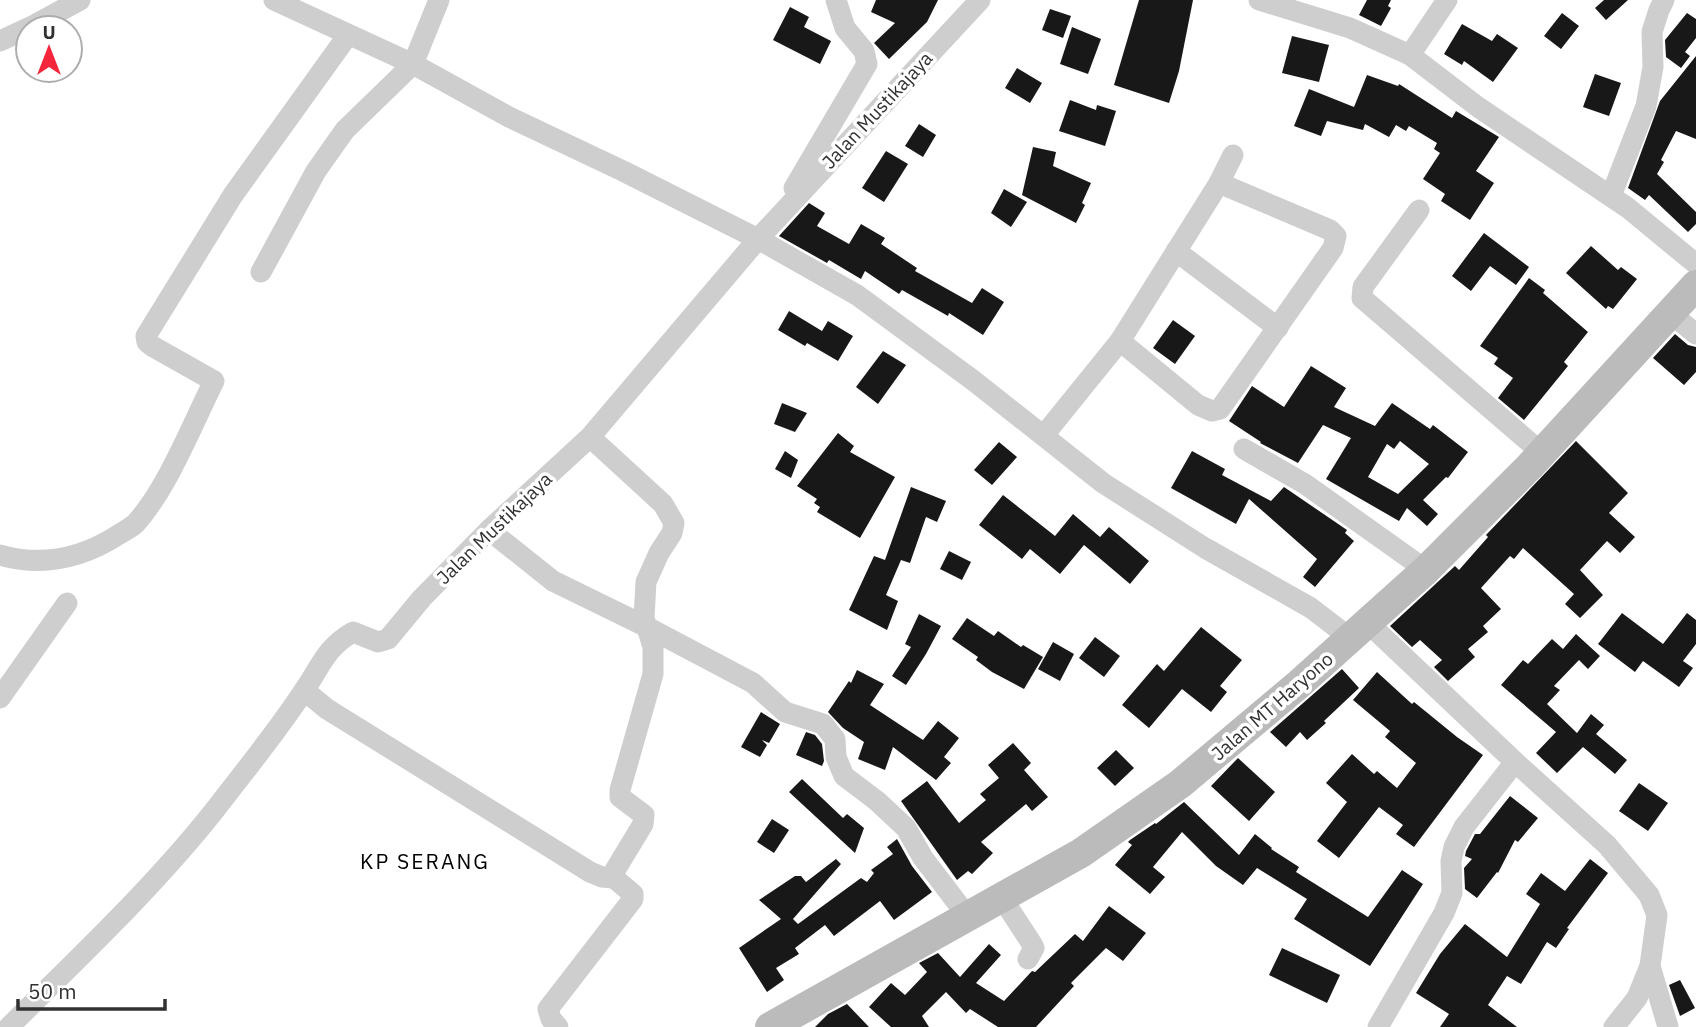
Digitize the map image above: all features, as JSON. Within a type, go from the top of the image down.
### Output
[{"type":"main road","name":"Jalan MT Haryono","points":[[770,1027],[1081,853],[1180,784],[1299,684],[1426,570],[1542,453],[1696,285]]},
{"type":"street","points":[[54,14],[80,0]]},
{"type":"street","points":[[274,0],[413,64],[509,117],[623,170],[758,239],[857,295],[1044,435],[1103,483],[1205,548],[1311,608],[1359,630],[1515,762],[1607,845],[1649,895],[1657,915],[1650,966],[1637,998],[1614,1027]]},
{"type":"street","points":[[261,272],[316,171],[345,130],[413,64],[439,0]]},
{"type":"street","points":[[782,212],[806,165],[867,64],[864,51],[845,28],[836,0]]},
{"type":"street","name":"Jalan Mustikajaya","points":[[9,1027],[145,889],[212,813],[305,691],[319,664],[341,639],[353,632],[378,642],[388,639],[422,598],[489,530],[590,437],[782,212],[980,0]]},
{"type":"street","points":[[1259,0],[1350,28],[1410,55],[1478,107],[1611,196],[1696,264]]},
{"type":"street","points":[[1410,55],[1447,0]]},
{"type":"street","points":[[1611,196],[1646,106],[1653,67],[1652,32],[1664,0]]},
{"type":"street","points":[[0,555],[17,560],[62,560],[99,547],[135,524],[158,491],[214,381],[152,346],[147,342],[146,336],[233,195],[348,35]]},
{"type":"street","points":[[1044,435],[1119,341],[1219,183],[1233,155]]},
{"type":"street","points":[[1119,341],[1198,405],[1212,411],[1220,409],[1333,248],[1336,236],[1330,230],[1219,183]]},
{"type":"street","points":[[1419,210],[1363,287],[1362,298],[1542,453]]},
{"type":"street","points":[[1176,251],[1278,328]]},
{"type":"street","points":[[1670,313],[1696,334]]},
{"type":"street","points":[[590,437],[663,504],[674,523],[672,533],[659,553],[646,582],[644,618],[653,647],[653,674],[620,789],[620,797],[644,815],[643,824],[617,865],[614,878]]},
{"type":"street","points":[[1244,449],[1305,484],[1426,570]]},
{"type":"street","points":[[489,530],[553,581],[753,683],[785,712],[823,724],[835,739],[836,757],[844,776],[877,800],[906,828],[923,858],[968,917]]},
{"type":"street","points":[[0,698],[67,603]]},
{"type":"street","points":[[305,691],[327,709],[590,872],[614,878],[633,894],[633,899],[548,1009],[558,1027]]},
{"type":"street","points":[[1378,1027],[1444,913],[1452,893],[1451,861],[1464,827],[1515,762]]},
{"type":"street","points":[[1002,898],[1034,948],[1028,959]]},
{"type":"street","points":[[1650,966],[1668,1027]]},
{"type":"building","points":[[876,0],[938,0],[927,22],[889,59],[874,43],[895,23],[871,12]]},
{"type":"building","points":[[1139,0],[1193,0],[1179,71],[1169,103],[1114,85]]},
{"type":"building","points":[[1367,0],[1391,0],[1388,6],[1391,8],[1381,26],[1359,15]]},
{"type":"building","points":[[1604,0],[1628,0],[1606,20],[1595,8]]},
{"type":"building","points":[[790,7],[809,17],[804,27],[831,41],[820,64],[773,40]]},
{"type":"building","points":[[1050,9],[1071,16],[1063,38],[1042,30]]},
{"type":"building","points":[[1562,13],[1579,26],[1561,49],[1544,36]]},
{"type":"building","points":[[1687,13],[1696,19],[1696,38],[1685,52],[1690,56],[1681,68],[1666,57],[1665,40]]},
{"type":"building","points":[[1462,24],[1492,41],[1497,34],[1518,48],[1493,82],[1464,61],[1462,65],[1444,54]]},
{"type":"building","points":[[1072,27],[1101,39],[1088,74],[1060,64]]},
{"type":"building","points":[[1292,36],[1329,45],[1319,82],[1282,73]]},
{"type":"building","points":[[1696,56],[1696,139],[1676,131],[1657,174],[1696,212],[1696,224],[1688,232],[1649,195],[1645,200],[1628,188],[1660,101]]},
{"type":"building","points":[[1017,68],[1042,83],[1030,103],[1005,88]]},
{"type":"building","points":[[1595,74],[1621,83],[1609,116],[1583,107]]},
{"type":"building","points":[[1367,75],[1398,86],[1399,84],[1452,118],[1456,111],[1499,137],[1476,171],[1494,183],[1470,220],[1441,201],[1445,194],[1423,179],[1440,153],[1434,149],[1437,143],[1409,126],[1406,131],[1396,125],[1389,137],[1365,124],[1363,130],[1327,121],[1321,136],[1294,126],[1309,89],[1354,107]]},
{"type":"building","points":[[1070,100],[1096,110],[1097,105],[1116,111],[1105,146],[1059,131]]},
{"type":"building","points":[[919,124],[936,135],[923,157],[905,146]]},
{"type":"building","points":[[1033,147],[1056,152],[1053,166],[1091,183],[1082,203],[1085,205],[1076,223],[1022,195]]},
{"type":"building","points":[[886,151],[908,164],[884,202],[862,188]]},
{"type":"building","points":[[1004,189],[1027,202],[1011,227],[991,213]]},
{"type":"building","points":[[809,203],[825,213],[817,226],[849,244],[861,224],[885,238],[881,244],[917,268],[915,271],[972,303],[982,288],[1004,302],[983,335],[949,313],[948,316],[902,290],[899,294],[865,271],[861,279],[829,260],[827,263],[779,236]]},
{"type":"building","points":[[1484,233],[1529,267],[1516,285],[1490,266],[1471,291],[1452,276]]},
{"type":"building","points":[[1591,246],[1618,270],[1621,267],[1637,279],[1613,309],[1608,306],[1606,309],[1566,273]]},
{"type":"building","points":[[1529,278],[1588,332],[1564,362],[1568,366],[1524,420],[1498,398],[1513,378],[1494,364],[1498,358],[1480,346]]},
{"type":"building","points":[[789,311],[822,331],[828,321],[853,336],[838,361],[778,330]]},
{"type":"building","points":[[1173,320],[1195,336],[1175,364],[1153,348]]},
{"type":"building","points":[[1675,334],[1688,345],[1696,347],[1696,372],[1684,385],[1653,358]]},
{"type":"building","points":[[883,351],[906,365],[878,404],[856,387]]},
{"type":"building","points":[[1311,366],[1346,388],[1334,407],[1375,426],[1392,403],[1430,429],[1433,425],[1468,452],[1448,478],[1423,500],[1438,514],[1427,526],[1407,508],[1399,521],[1326,479],[1351,438],[1323,425],[1298,463],[1260,443],[1229,421],[1252,386],[1284,407]],"holes":[[[1400,441],[1429,464],[1398,494],[1368,477],[1387,444],[1394,449]]]},
{"type":"building","points":[[782,403],[807,413],[795,432],[774,424]]},
{"type":"building","points":[[838,433],[854,446],[850,452],[895,477],[860,538],[817,512],[820,507],[814,503],[817,499],[797,486]]},
{"type":"building","points":[[1576,441],[1628,493],[1609,513],[1635,537],[1620,553],[1607,541],[1580,570],[1603,595],[1580,618],[1565,604],[1574,594],[1523,548],[1514,559],[1510,556],[1481,588],[1501,609],[1483,626],[1488,632],[1468,649],[1475,657],[1448,681],[1434,667],[1442,660],[1420,640],[1412,647],[1390,626],[1455,566],[1459,570],[1488,537],[1486,535]]},
{"type":"building","points":[[999,442],[1017,457],[992,485],[974,470]]},
{"type":"building","points":[[785,451],[798,460],[791,478],[775,469]]},
{"type":"building","points":[[1192,451],[1225,469],[1222,475],[1271,501],[1284,487],[1347,530],[1345,533],[1354,541],[1315,587],[1303,577],[1317,559],[1249,499],[1236,524],[1171,488]]},
{"type":"building","points":[[911,487],[946,501],[937,522],[926,517],[910,563],[901,560],[886,595],[898,601],[887,630],[849,610],[874,556],[885,560]]},
{"type":"building","points":[[1003,495],[1055,536],[1073,514],[1100,537],[1109,527],[1149,561],[1130,584],[1084,545],[1060,574],[1030,549],[1022,559],[979,525]]},
{"type":"building","points":[[949,551],[971,562],[962,580],[940,569]]},
{"type":"building","points":[[1622,613],[1663,644],[1687,613],[1696,620],[1696,644],[1683,661],[1693,668],[1679,687],[1643,661],[1635,672],[1598,644]]},
{"type":"building","points":[[919,614],[941,626],[906,685],[892,676],[911,647],[905,644]]},
{"type":"building","points":[[967,618],[994,636],[998,631],[1021,647],[1023,645],[1043,657],[1024,689],[992,672],[976,660],[978,657],[952,639]]},
{"type":"building","points":[[1201,627],[1242,660],[1220,686],[1227,692],[1211,712],[1182,689],[1149,728],[1122,705],[1157,664],[1164,671]]},
{"type":"building","points":[[1576,634],[1600,656],[1588,669],[1579,660],[1554,686],[1560,690],[1547,704],[1577,733],[1591,714],[1604,725],[1596,734],[1627,760],[1615,774],[1583,747],[1557,773],[1536,753],[1556,732],[1501,685],[1523,660],[1528,664],[1552,639],[1563,649]]},
{"type":"building","points":[[1095,637],[1120,656],[1104,677],[1079,658]]},
{"type":"building","points":[[1053,642],[1074,654],[1060,681],[1038,669]]},
{"type":"building","points":[[1342,669],[1359,688],[1307,740],[1300,732],[1286,747],[1270,732]]},
{"type":"building","points":[[857,670],[884,684],[870,705],[923,740],[938,721],[959,738],[944,757],[951,763],[936,780],[893,747],[885,770],[858,759],[864,742],[843,728],[828,712],[849,681],[851,683]]},
{"type":"building","points":[[1377,672],[1412,704],[1414,702],[1483,755],[1414,847],[1396,834],[1403,825],[1379,807],[1339,858],[1317,841],[1347,802],[1326,783],[1352,754],[1374,774],[1377,771],[1397,788],[1416,763],[1385,737],[1390,731],[1353,700]]},
{"type":"building","points":[[761,712],[780,724],[769,743],[762,740],[767,745],[760,757],[741,747]]},
{"type":"building","points":[[806,732],[815,735],[822,744],[822,766],[796,755]]},
{"type":"building","points":[[1013,743],[1031,763],[1024,770],[1048,797],[1032,811],[1026,804],[981,842],[993,853],[972,874],[968,871],[957,880],[901,801],[927,781],[959,823],[986,800],[980,794],[999,778],[988,765]]},
{"type":"building","points":[[1116,750],[1134,768],[1115,786],[1097,768]]},
{"type":"building","points":[[1238,758],[1275,792],[1249,821],[1211,786]]},
{"type":"building","points":[[802,779],[843,818],[847,814],[864,828],[855,853],[789,792]]},
{"type":"building","points":[[1639,783],[1668,803],[1648,831],[1619,811]]},
{"type":"building","points":[[1510,796],[1538,818],[1518,842],[1515,840],[1498,873],[1477,898],[1465,889],[1464,868],[1472,859],[1465,856],[1466,851],[1475,834],[1480,834]]},
{"type":"building","points":[[1184,802],[1239,855],[1255,834],[1271,849],[1299,867],[1296,872],[1368,917],[1402,870],[1423,884],[1370,966],[1294,919],[1307,899],[1257,868],[1243,885],[1216,866],[1182,832],[1153,867],[1165,877],[1150,894],[1115,865],[1132,845],[1128,842],[1130,840]]},
{"type":"building","points":[[772,819],[789,830],[774,853],[757,842]]},
{"type":"building","points":[[897,839],[912,866],[932,892],[894,920],[880,901],[834,936],[825,925],[795,948],[799,954],[776,968],[784,980],[767,992],[739,948],[781,919],[759,900],[795,876],[801,876],[806,882],[836,859],[841,864],[793,919],[798,924],[861,878],[867,882],[874,873],[871,870],[893,854],[887,847]]},
{"type":"building","points":[[1590,859],[1608,873],[1567,928],[1569,929],[1556,948],[1547,942],[1521,984],[1507,976],[1488,1005],[1517,1027],[1440,1027],[1449,1014],[1416,993],[1440,954],[1465,924],[1507,957],[1540,904],[1526,894],[1541,873],[1565,891]]},
{"type":"building","points":[[1109,906],[1146,933],[1123,961],[1106,948],[1071,983],[1074,986],[1036,1027],[998,1027],[970,1009],[966,1013],[946,992],[922,1016],[929,1027],[891,1027],[869,1007],[891,983],[905,995],[927,972],[919,963],[938,953],[960,977],[989,944],[1001,955],[976,983],[1004,1001],[1032,971],[1035,972],[1075,934],[1083,941]]},
{"type":"building","points":[[1282,948],[1340,975],[1327,1003],[1269,975]]},
{"type":"building","points":[[1680,980],[1695,1008],[1680,1016],[1669,985]]},
{"type":"building","points":[[847,1004],[869,1027],[815,1027],[828,1014]]},
{"type":"district","name":"KP SERANG","points":[[425,861]]}]
